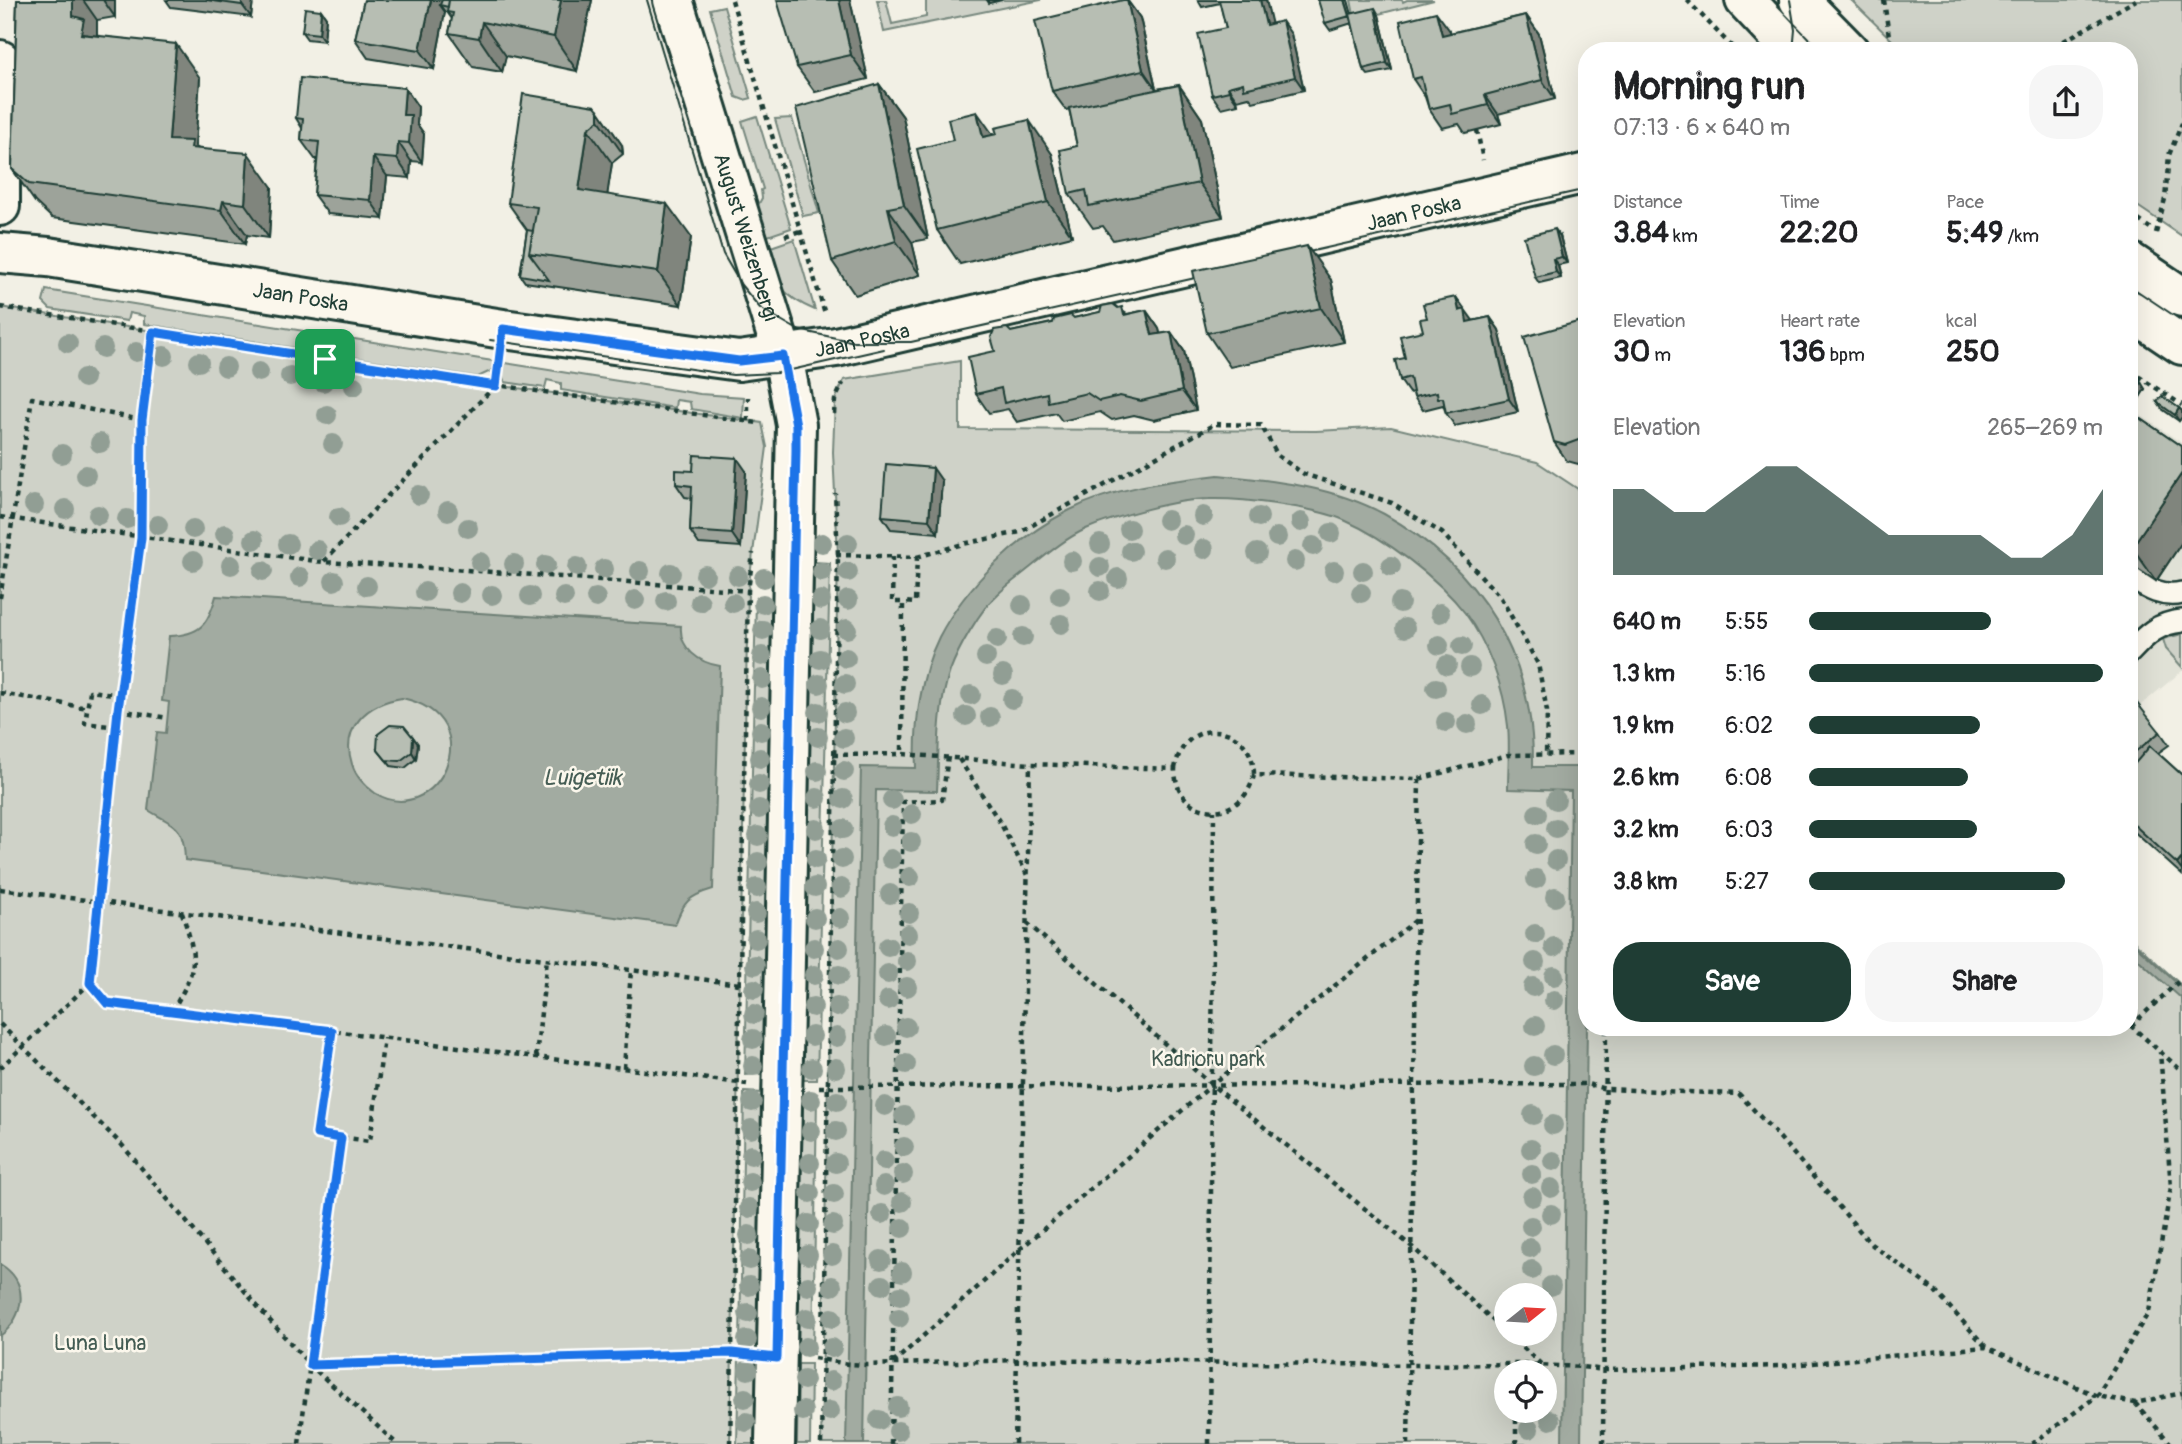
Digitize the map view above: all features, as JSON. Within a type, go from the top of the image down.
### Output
[{"type":"street","name":"August Weizenbergi","points":[[673,0],[783,356],[796,425],[775,1444]]},
{"type":"street","points":[[1799,0],[1840,42]]},
{"type":"street","points":[[1753,4],[1759,42]]},
{"type":"street","points":[[1753,4],[1785,42]]},
{"type":"street","points":[[0,60],[0,206]]},
{"type":"street","name":"Jaan Poska","points":[[0,253],[48,257],[503,329],[739,361],[835,347],[1578,175]]},
{"type":"street","points":[[2138,268],[2182,298]]},
{"type":"street","points":[[2138,315],[2182,345]]},
{"type":"lane","points":[[2138,582],[2158,593],[2182,593]]},
{"type":"lane","points":[[2138,644],[2162,624],[2182,621]]},
{"type":"path","points":[[732,0],[822,302]]},
{"type":"path","points":[[1688,0],[1728,42]]},
{"type":"path","points":[[1884,0],[1890,42]]},
{"type":"path","points":[[2062,42],[2136,0]]},
{"type":"path","points":[[2156,233],[2165,199],[2169,155],[2182,123]]},
{"type":"path","points":[[1477,130],[1486,171]]},
{"type":"path","points":[[0,307],[496,386],[762,424]]},
{"type":"path","points":[[323,562],[496,386],[503,329]]},
{"type":"path","points":[[0,1068],[90,983],[118,710],[141,538],[142,420],[153,332]]},
{"type":"path","points":[[2138,376],[2182,405]]},
{"type":"path","points":[[834,426],[835,400],[844,380]]},
{"type":"path","points":[[748,397],[748,421]]},
{"type":"path","points":[[0,598],[32,398],[142,420]]},
{"type":"path","points":[[793,555],[917,557],[963,544],[1020,533],[1215,424],[1261,425],[1278,456],[1304,474],[1392,503],[1442,533],[1501,598],[1538,664],[1547,711],[1546,755]]},
{"type":"path","points":[[821,1444],[838,555],[835,491]]},
{"type":"path","points":[[0,517],[323,562],[793,593]]},
{"type":"path","points":[[730,1444],[748,591],[753,552]]},
{"type":"path","points":[[893,556],[892,602],[915,603],[917,557]]},
{"type":"path","points":[[902,754],[904,602]]},
{"type":"path","points":[[117,727],[85,723],[90,691],[121,695]]},
{"type":"path","points":[[0,693],[88,708]]},
{"type":"path","points":[[118,710],[168,718]]},
{"type":"path","points":[[1213,730],[1232,734],[1252,757],[1254,775],[1252,785],[1241,801],[1224,810],[1202,809],[1184,797],[1175,779],[1176,758],[1187,741],[1204,732],[1213,730]]},
{"type":"path","points":[[833,755],[902,754],[1030,764],[1175,769]]},
{"type":"path","points":[[1254,775],[1419,779],[1508,755],[1578,754]]},
{"type":"path","points":[[891,1444],[903,802],[942,800],[948,757]]},
{"type":"path","points":[[958,758],[1001,824],[1028,876]]},
{"type":"path","points":[[1016,1444],[1030,764]]},
{"type":"path","points":[[1408,1444],[1419,779]]},
{"type":"path","points":[[1209,1444],[1214,811]]},
{"type":"path","points":[[0,889],[739,984]]},
{"type":"path","points":[[172,1011],[188,984],[195,962],[182,913]]},
{"type":"path","points":[[893,1363],[1019,1250],[1212,1085],[1416,920]]},
{"type":"path","points":[[1027,923],[1212,1085],[1411,1245],[1494,1321]]},
{"type":"path","points":[[536,1057],[547,959]]},
{"type":"path","points":[[624,1068],[631,970]]},
{"type":"path","points":[[2138,1019],[2178,982]]},
{"type":"path","points":[[90,983],[107,1003],[783,1088]]},
{"type":"path","points":[[0,1024],[122,1145],[310,1365],[397,1444]]},
{"type":"path","points":[[332,1031],[317,1134],[341,1138],[370,1141],[384,1038]]},
{"type":"path","points":[[2138,1033],[2182,1070]]},
{"type":"path","points":[[1604,1443],[1606,1036]]},
{"type":"path","points":[[2032,1444],[2097,1396],[2149,1312],[2171,1187],[2160,1052]]},
{"type":"path","points":[[854,1085],[1587,1084],[1606,1089],[1739,1094],[1871,1244],[1934,1290],[1986,1348],[2097,1396],[2135,1403],[2182,1393]]},
{"type":"path","points":[[299,1444],[341,1138]]},
{"type":"path","points":[[1522,1346],[1537,1360]]},
{"type":"path","points":[[1557,1366],[1604,1370],[1780,1366],[1986,1348]]},
{"type":"path","points":[[310,1365],[732,1353],[777,1358]]},
{"type":"path","points":[[848,1364],[1017,1360],[1494,1364]]},
{"type":"path","points":[[2135,1403],[2171,1444]]},
{"type":"path","points":[[1516,1423],[1516,1444]]},
{"type":"shaded area","points":[[2138,413],[2182,443],[2182,671],[2138,707]]},
{"type":"green space","points":[[877,0],[886,0],[892,24],[926,17],[926,0],[1041,0],[884,32]]},
{"type":"green space","points":[[1351,0],[1403,2],[1434,0],[1355,20]]},
{"type":"green space","points":[[1851,0],[2182,0],[2182,236],[2138,206],[2138,42],[1894,42]]},
{"type":"green space","points":[[724,6],[752,98],[744,100],[736,97],[710,9]]},
{"type":"green space","points":[[757,116],[791,228],[762,238],[757,207],[763,189],[742,121]]},
{"type":"green space","points":[[792,118],[819,213],[803,216],[775,119]]},
{"type":"green space","points":[[794,239],[815,310],[794,299],[781,287],[765,249]]},
{"type":"green space","points":[[46,290],[700,394],[744,397],[743,418],[691,409],[690,402],[676,400],[675,408],[561,390],[561,383],[547,380],[545,388],[505,382],[500,372],[495,369],[478,377],[144,324],[144,316],[129,313],[127,321],[50,309],[43,302]]},
{"type":"green space","name":"Luna Luna","points":[[0,307],[496,385],[762,423],[767,447],[748,591],[730,1444],[0,1444]]},
{"type":"green space","name":"Kadrioru park","points":[[960,361],[960,429],[1316,431],[1391,427],[1537,462],[1578,489],[1578,1036],[2138,1036],[2138,945],[2182,986],[2182,1444],[821,1444],[838,555],[833,452],[835,400],[844,380]]},
{"type":"green space","points":[[814,562],[830,563],[817,1080],[803,1080]]},
{"type":"green space","points":[[756,599],[773,600],[764,1074],[745,1075]]},
{"type":"green space","points":[[2182,634],[2182,667],[2166,649],[2163,639]]},
{"type":"green space","points":[[744,1092],[764,1093],[758,1345],[740,1346]]},
{"type":"green space","points":[[809,1093],[817,1095],[813,1354],[798,1350],[803,1097]]},
{"type":"green space","points":[[739,1356],[758,1358],[756,1444],[737,1444]]},
{"type":"green space","points":[[798,1364],[811,1364],[810,1444],[797,1444]]},
{"type":"water","points":[[1218,475],[1303,486],[1365,505],[1418,536],[1448,560],[1473,588],[1495,619],[1512,653],[1524,689],[1531,727],[1533,767],[1578,767],[1578,1036],[1587,1036],[1581,1444],[1562,1444],[1571,791],[1508,789],[1508,726],[1494,666],[1465,613],[1410,560],[1376,537],[1331,515],[1278,504],[1209,499],[1147,509],[1086,529],[1055,548],[1004,589],[977,620],[950,671],[941,715],[937,791],[876,790],[864,1444],[846,1444],[861,767],[916,768],[920,701],[932,652],[963,599],[994,565],[1030,535],[1068,511],[1104,496],[1161,483]]},
{"type":"water","name":"Luigetiik","points":[[216,596],[681,626],[681,634],[687,648],[705,662],[720,666],[713,889],[688,901],[675,925],[185,860],[183,840],[177,828],[148,810],[157,732],[166,733],[169,702],[162,701],[169,636],[195,631],[201,626],[210,614]],"holes":[[[402,698],[430,709],[445,727],[450,747],[446,767],[435,785],[418,797],[397,801],[375,793],[361,780],[352,764],[349,751],[354,728],[368,711],[390,701]]]},
{"type":"water","points":[[2138,947],[2182,988],[2182,999],[2138,959]]},
{"type":"water","points":[[0,1264],[10,1271],[16,1280],[21,1300],[15,1319],[0,1336]]},
{"type":"building","points":[[17,0],[73,0],[73,16],[84,19],[81,34],[176,44],[169,140],[192,141],[191,148],[248,153],[245,204],[223,201],[221,210],[29,184],[12,169]]},
{"type":"building","points":[[206,0],[242,0],[242,5]]},
{"type":"building","points":[[364,0],[431,0],[420,50],[355,39]]},
{"type":"building","points":[[442,0],[449,0],[448,7],[440,5]]},
{"type":"building","points":[[449,0],[561,0],[554,37],[482,22],[479,38],[449,33],[453,13],[447,12]]},
{"type":"building","points":[[777,0],[839,0],[851,55],[797,67]]},
{"type":"building","points":[[1127,0],[1143,70],[1052,91],[1035,21]]},
{"type":"building","points":[[1219,0],[1260,0],[1266,25],[1282,21],[1295,77],[1244,89],[1243,83],[1228,87],[1229,91],[1212,95],[1198,34],[1226,28]]},
{"type":"building","points":[[1318,0],[1345,0],[1350,16],[1325,23]]},
{"type":"building","points":[[305,8],[321,10],[319,34],[302,32]]},
{"type":"building","points":[[1375,8],[1387,63],[1363,69],[1350,14]]},
{"type":"building","points":[[1436,12],[1442,35],[1526,15],[1542,80],[1485,95],[1488,105],[1452,114],[1450,104],[1429,109],[1421,77],[1413,79],[1400,21]]},
{"type":"building","points":[[300,78],[405,88],[403,115],[411,115],[409,143],[398,142],[397,159],[373,157],[370,200],[314,195],[319,142],[301,140],[303,119],[296,118]]},
{"type":"building","points":[[879,84],[904,205],[888,208],[896,241],[832,261],[796,108]]},
{"type":"building","points":[[1179,85],[1199,183],[1089,206],[1086,190],[1069,194],[1060,150],[1077,146],[1069,108]]},
{"type":"building","points":[[523,94],[595,106],[599,111],[599,120],[588,129],[579,190],[667,204],[658,272],[529,253],[537,207],[508,203]]},
{"type":"building","points":[[977,112],[983,137],[997,134],[995,128],[1029,120],[1048,202],[937,230],[917,149],[953,140],[948,119]]},
{"type":"building","points":[[1555,229],[1562,257],[1553,259],[1556,272],[1535,277],[1524,237]]},
{"type":"building","points":[[527,230],[533,231],[529,253],[549,280],[520,275]]},
{"type":"building","points":[[1307,246],[1321,308],[1207,333],[1193,271]]},
{"type":"building","points":[[1456,297],[1459,311],[1465,309],[1467,322],[1490,317],[1509,399],[1446,413],[1443,398],[1438,398],[1437,392],[1414,397],[1410,377],[1400,380],[1395,360],[1405,358],[1400,336],[1423,331],[1420,319],[1427,318],[1423,304]]},
{"type":"building","points":[[1113,304],[1118,308],[1122,307],[1124,315],[1146,310],[1152,335],[1171,332],[1182,391],[1141,401],[1120,396],[1099,401],[1087,393],[1048,402],[1047,393],[1004,403],[1001,388],[976,394],[968,357],[995,351],[991,337],[994,330],[1007,328],[1011,332],[1053,323],[1054,319],[1071,315],[1074,318],[1100,312],[1102,306]]},
{"type":"building","points":[[1578,322],[1578,440],[1565,445],[1554,442],[1524,337]]},
{"type":"building","points":[[2162,396],[2179,408],[2175,415],[2157,402]]},
{"type":"building","points":[[2138,417],[2182,447],[2182,473],[2138,538]]},
{"type":"building","points":[[694,455],[737,458],[732,534],[690,531],[692,486],[676,484],[676,470],[693,471]]},
{"type":"building","points":[[886,464],[933,468],[929,520],[882,516]]},
{"type":"building","points":[[2138,704],[2160,732],[2138,750]]},
{"type":"building","points":[[390,725],[404,726],[413,737],[412,752],[400,761],[386,760],[377,749],[378,734]]},
{"type":"building","points":[[2150,746],[2182,775],[2182,858],[2177,864],[2138,828],[2138,760]]},
{"type":"tram line","points":[[647,0],[723,254],[741,285],[760,308],[798,330],[855,342],[911,342],[1213,274]]},
{"type":"tram line","points":[[1790,0],[1795,30],[1794,42]]},
{"type":"tram line","points":[[1291,256],[1578,191]]},
{"type":"tram line","points":[[490,340],[733,375],[778,373],[884,349]]},
{"type":"route","points":[[503,329],[739,361],[783,356],[796,425],[796,450],[777,1358],[732,1353],[310,1365],[341,1138],[317,1134],[332,1031],[107,1003],[90,983],[118,710],[141,538],[142,420],[153,332],[325,359],[496,386],[503,329]]}]
